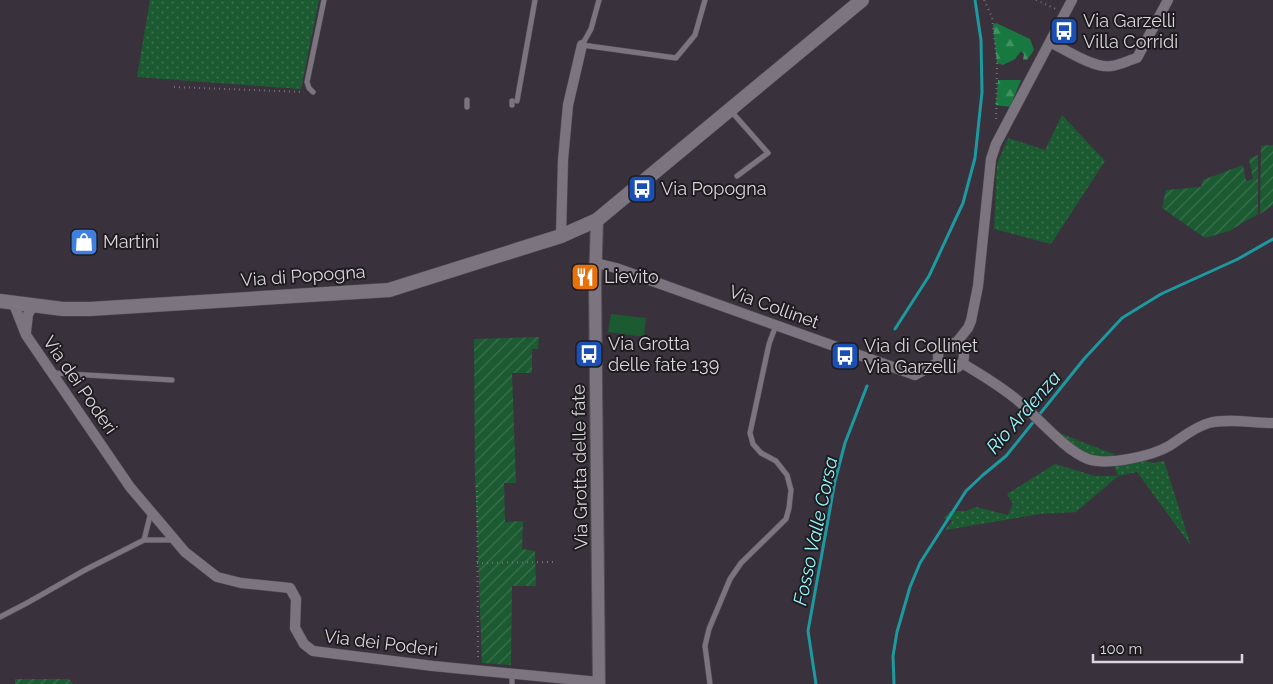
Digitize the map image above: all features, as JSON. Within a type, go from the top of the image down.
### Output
[{"type":"main road","name":"Via di Popogna","points":[[6,301],[63,309],[90,309],[389,290],[561,236],[597,220],[862,0]]},
{"type":"street","points":[[956,343],[968,328],[976,294],[991,159],[996,144],[1072,0]]},
{"type":"street","points":[[1050,42],[1098,65],[1109,66],[1137,58],[1168,0]]},
{"type":"street","points":[[561,236],[563,160],[568,106],[582,45]]},
{"type":"street","name":"Via Grotta delle fate","points":[[597,220],[593,416],[599,683]]},
{"type":"street","name":"Via Collinet","points":[[596,263],[616,268],[914,375],[939,362]]},
{"type":"street","name":"Via dei Poderi","points":[[6,301],[32,348],[47,366],[130,487],[185,552],[217,577],[241,583],[290,588],[296,599],[295,628],[304,644],[314,651],[434,666],[599,683]]},
{"type":"street","name":"Via dei Poderi","points":[[26,335],[26,322],[33,306]]},
{"type":"street","points":[[948,342],[956,343],[964,354],[962,363],[960,366],[952,369],[944,368],[939,362],[937,354],[941,346],[948,342]]},
{"type":"street","points":[[962,363],[1016,399],[1075,452],[1088,459],[1102,462],[1130,458],[1162,450],[1210,423],[1222,421],[1273,423]]},
{"type":"lane","points":[[313,92],[307,82],[324,0]]},
{"type":"lane","points":[[513,102],[535,0]]},
{"type":"lane","points":[[599,0],[591,29],[582,45],[676,58],[694,35],[705,0]]},
{"type":"lane","points":[[467,107],[468,100]]},
{"type":"lane","points":[[730,110],[768,153],[737,176]]},
{"type":"lane","points":[[710,684],[705,646],[709,629],[730,579],[741,563],[786,520],[789,508],[791,490],[787,476],[776,461],[761,453],[753,444],[750,434],[769,344],[776,325]]},
{"type":"lane","points":[[47,366],[172,380]]},
{"type":"lane","points":[[144,540],[151,512]]},
{"type":"lane","points":[[0,617],[144,540],[175,540]]},
{"type":"lane","points":[[512,673],[512,684]]},
{"type":"path","points":[[984,0],[992,17],[997,63],[996,125]]},
{"type":"path","points":[[1036,0],[1065,14]]},
{"type":"path","points":[[174,87],[313,92]]},
{"type":"path","points":[[477,486],[478,670]]},
{"type":"path","points":[[477,564],[555,562]]},
{"type":"green space","points":[[150,0],[319,0],[301,89],[137,77]]},
{"type":"green space","points":[[996,23],[1030,39],[1034,50],[1027,60],[1023,60],[1024,54],[1021,51],[1015,59],[1003,65],[997,63],[993,25]]},
{"type":"green space","points":[[998,80],[1021,80],[1010,107],[996,105]]},
{"type":"green space","points":[[1062,115],[1105,161],[1051,244],[994,229],[997,164],[1008,138],[1045,150]]},
{"type":"green space","points":[[1273,145],[1273,205],[1260,214],[1261,146]]},
{"type":"green space","points":[[1258,155],[1258,214],[1229,231],[1205,238],[1162,208],[1166,190],[1201,187],[1203,180],[1243,165],[1246,181],[1253,179],[1249,159]]},
{"type":"green space","points":[[611,314],[646,318],[644,337],[608,332]]},
{"type":"green space","points":[[539,337],[538,349],[532,349],[532,373],[512,373],[516,483],[504,483],[505,522],[523,521],[522,549],[535,551],[536,586],[512,586],[511,665],[482,663],[475,476],[474,339]]},
{"type":"green space","points":[[1054,431],[1124,458],[1140,459],[1153,463],[1164,461],[1191,546],[1137,472],[1118,476],[1114,465],[1097,466],[1065,453]]},
{"type":"green space","points":[[1055,464],[1095,476],[1118,476],[1076,512],[1040,514],[945,530],[953,520],[943,519],[950,511],[966,511],[976,507],[1008,515],[1013,504],[1007,494]]},
{"type":"green space","points":[[15,679],[69,679],[73,684],[15,684]]},
{"type":"waterway","name":"Fosso Valle Corsa","points":[[895,329],[929,276],[963,203],[975,158],[982,92],[981,40],[975,0]]},
{"type":"waterway","name":"Rio Ardenza","points":[[894,684],[893,656],[897,632],[910,587],[920,563],[966,491],[1006,456],[1084,359],[1122,318],[1161,294],[1238,259],[1273,239]]},
{"type":"waterway","name":"Fosso Valle Corsa","points":[[816,684],[808,631],[835,481],[845,443],[867,386]]},
{"type":"place","name":"Via Garzelli Villa Corridi","points":[[1064,31]]},
{"type":"place","name":"Via Popogna","points":[[642,189]]},
{"type":"place","name":"Martini","points":[[84,242]]},
{"type":"place","name":"Lievito","points":[[585,277]]},
{"type":"place","name":"Via Grotta delle fate 139","points":[[589,354]]},
{"type":"place","name":"Via di Collinet Via Garzelli","points":[[845,356]]}]
